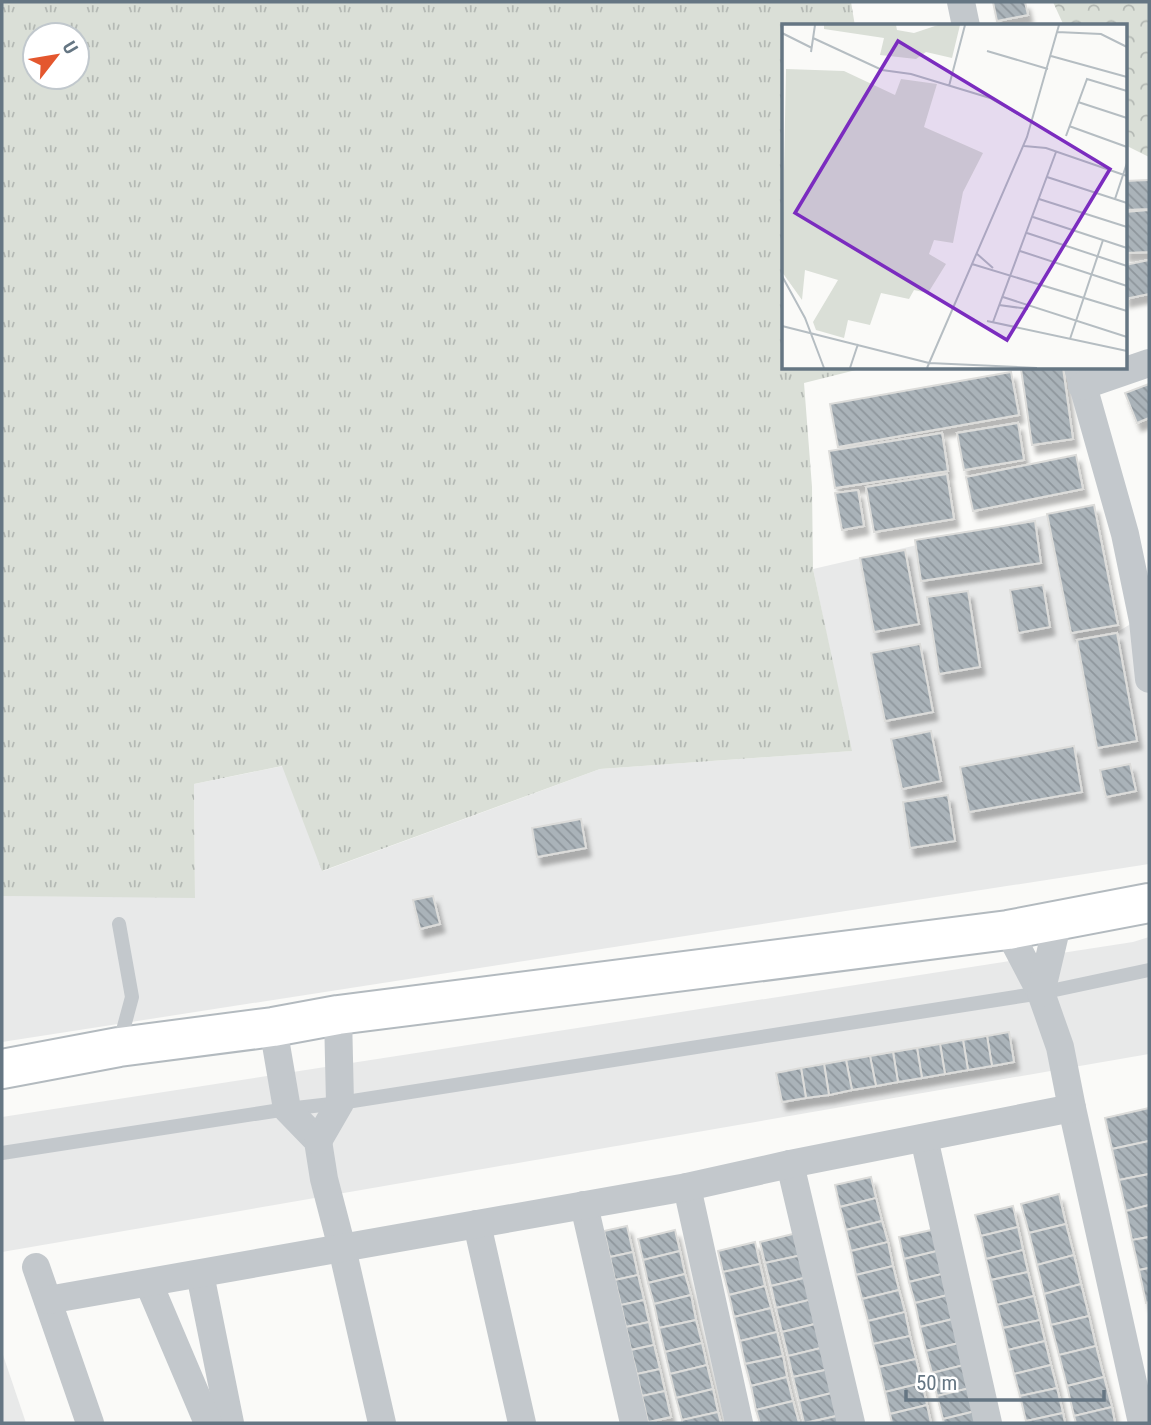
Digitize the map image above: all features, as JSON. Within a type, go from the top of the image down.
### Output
[{"type":"main road","points":[[2,1069],[119,1047],[273,1027],[338,1015],[1007,930],[1149,903]]},
{"type":"street","points":[[961,2],[966,24]]},
{"type":"street","points":[[1126,368],[1149,363]]},
{"type":"street","points":[[1119,369],[1080,377],[1125,534],[1143,621],[1149,679]]},
{"type":"street","points":[[1041,993],[1058,921]]},
{"type":"street","points":[[1007,930],[1041,993],[1060,1047],[1142,1423]]},
{"type":"street","points":[[318,1142],[340,1103],[338,1015]]},
{"type":"street","points":[[273,1027],[287,1109],[318,1142],[324,1179],[382,1423]]},
{"type":"street","points":[[48,1300],[687,1187],[1072,1108]]},
{"type":"street","points":[[925,1138],[988,1423]]},
{"type":"street","points":[[790,1164],[851,1423]]},
{"type":"street","points":[[687,1187],[739,1423]]},
{"type":"street","points":[[584,1205],[634,1423]]},
{"type":"street","points":[[477,1224],[522,1423]]},
{"type":"street","points":[[36,1266],[90,1423]]},
{"type":"street","points":[[200,1274],[230,1423]]},
{"type":"street","points":[[149,1284],[208,1423]]},
{"type":"lane","points":[[118,924],[132,997],[119,1047]]},
{"type":"lane","points":[[2,1153],[1041,993],[1149,970]]},
{"type":"shaded area","points":[[1095,504],[1119,631],[1149,613],[1149,864],[2,1042],[2,896],[195,897],[194,784],[283,766],[323,871],[600,769],[851,751],[813,569]]},
{"type":"shaded area","points":[[1149,937],[1149,1054],[2,1252],[2,1117],[1133,942]]},
{"type":"shaded area","points":[[2,1352],[26,1423],[2,1423]]},
{"type":"green space","points":[[2,2],[851,2],[855,24],[782,24],[782,369],[860,369],[804,383],[812,487],[813,569],[852,751],[600,769],[322,871],[282,766],[194,784],[195,898],[2,896]]},
{"type":"green space","points":[[1053,2],[1149,2],[1149,157],[1126,146],[1126,24],[1063,24]]},
{"type":"building","points":[[993,2],[1025,2],[1028,15],[997,21]]},
{"type":"building","points":[[1149,180],[1149,209],[1126,210],[1126,181]]},
{"type":"building","points":[[1149,210],[1149,252],[1126,253],[1126,212]]},
{"type":"building","points":[[1149,260],[1149,294],[1126,299],[1126,265]]},
{"type":"building","points":[[1021,369],[1063,369],[1073,439],[1032,445]]},
{"type":"building","points":[[1011,372],[1019,415],[838,447],[830,404]]},
{"type":"building","points":[[1149,384],[1149,418],[1137,423],[1125,393]]},
{"type":"building","points":[[1018,423],[1024,460],[964,470],[957,433]]},
{"type":"building","points":[[942,433],[948,471],[835,488],[829,451]]},
{"type":"building","points":[[1076,455],[1083,489],[973,511],[966,477]]},
{"type":"building","points":[[947,474],[954,519],[874,532],[866,487]]},
{"type":"building","points":[[858,490],[864,526],[842,530],[835,493]]},
{"type":"building","points":[[1094,505],[1118,625],[1071,633],[1047,514]]},
{"type":"building","points":[[1035,521],[1041,563],[921,581],[915,540]]},
{"type":"building","points":[[905,550],[919,624],[874,632],[860,558]]},
{"type":"building","points":[[1043,585],[1050,627],[1018,633],[1010,590]]},
{"type":"building","points":[[968,591],[980,667],[939,674],[927,597]]},
{"type":"building","points":[[1117,633],[1137,741],[1097,748],[1077,640]]},
{"type":"building","points":[[920,644],[933,712],[885,721],[871,653]]},
{"type":"building","points":[[931,731],[941,781],[902,789],[891,739]]},
{"type":"building","points":[[1074,746],[1082,792],[969,812],[960,767]]},
{"type":"building","points":[[1130,764],[1136,791],[1106,797],[1100,770]]},
{"type":"building","points":[[948,795],[955,841],[910,848],[903,802]]},
{"type":"building","points":[[581,819],[586,848],[537,857],[532,828]]},
{"type":"building","points":[[433,896],[440,924],[420,929],[413,900]]},
{"type":"building","points":[[1009,1032],[1014,1062],[992,1066],[987,1036]]},
{"type":"building","points":[[987,1036],[992,1066],[968,1070],[963,1040]]},
{"type":"building","points":[[963,1040],[968,1070],[945,1074],[940,1044]]},
{"type":"building","points":[[940,1044],[945,1074],[922,1078],[917,1048]]},
{"type":"building","points":[[917,1048],[922,1078],[898,1082],[893,1052]]},
{"type":"building","points":[[893,1052],[898,1082],[876,1086],[870,1056]]},
{"type":"building","points":[[870,1056],[876,1086],[852,1090],[846,1060]]},
{"type":"building","points":[[846,1060],[852,1090],[829,1095],[824,1064]]},
{"type":"building","points":[[824,1064],[829,1095],[806,1098],[801,1068]]},
{"type":"building","points":[[801,1068],[806,1098],[782,1102],[776,1073]]},
{"type":"building","points":[[1149,1108],[1149,1141],[1112,1149],[1105,1118]]},
{"type":"building","points":[[1149,1141],[1149,1174],[1119,1180],[1112,1149]]},
{"type":"building","points":[[1149,1174],[1149,1205],[1126,1211],[1119,1180]]},
{"type":"building","points":[[871,1177],[876,1198],[840,1207],[835,1185]]},
{"type":"building","points":[[1059,1194],[1066,1224],[1029,1233],[1021,1204]]},
{"type":"building","points":[[876,1198],[882,1221],[846,1230],[840,1207]]},
{"type":"building","points":[[1149,1205],[1149,1237],[1132,1240],[1126,1211]]},
{"type":"building","points":[[1013,1206],[1018,1227],[981,1236],[975,1215]]},
{"type":"building","points":[[882,1221],[888,1242],[851,1251],[846,1230]]},
{"type":"building","points":[[1066,1224],[1074,1255],[1037,1265],[1029,1233]]},
{"type":"building","points":[[627,1226],[633,1252],[610,1257],[604,1231]]},
{"type":"building","points":[[1018,1227],[1023,1250],[986,1259],[981,1236]]},
{"type":"building","points":[[936,1229],[941,1250],[904,1259],[899,1237]]},
{"type":"building","points":[[675,1230],[680,1251],[643,1260],[638,1239]]},
{"type":"building","points":[[797,1233],[802,1255],[765,1263],[760,1242]]},
{"type":"building","points":[[1149,1237],[1149,1268],[1139,1270],[1132,1240]]},
{"type":"building","points":[[755,1242],[760,1264],[723,1272],[718,1251]]},
{"type":"building","points":[[888,1242],[893,1266],[856,1275],[851,1251]]},
{"type":"building","points":[[941,1250],[946,1273],[909,1282],[904,1259]]},
{"type":"building","points":[[1023,1250],[1028,1272],[991,1280],[986,1259]]},
{"type":"building","points":[[680,1251],[685,1274],[648,1283],[643,1260]]},
{"type":"building","points":[[633,1252],[638,1275],[615,1280],[610,1257]]},
{"type":"building","points":[[802,1255],[808,1277],[771,1286],[765,1263]]},
{"type":"building","points":[[1074,1255],[1081,1284],[1044,1294],[1037,1265]]},
{"type":"building","points":[[760,1264],[765,1286],[729,1295],[723,1272]]},
{"type":"building","points":[[893,1266],[899,1290],[862,1299],[856,1275]]},
{"type":"building","points":[[1149,1268],[1149,1302],[1146,1303],[1139,1270]]},
{"type":"building","points":[[1028,1272],[1034,1296],[997,1305],[991,1280]]},
{"type":"building","points":[[946,1273],[952,1294],[915,1303],[909,1282]]},
{"type":"building","points":[[685,1274],[691,1295],[654,1304],[648,1283]]},
{"type":"building","points":[[638,1275],[644,1300],[621,1305],[615,1280]]},
{"type":"building","points":[[808,1277],[813,1299],[776,1308],[771,1286]]},
{"type":"building","points":[[1081,1284],[1089,1316],[1051,1325],[1044,1294]]},
{"type":"building","points":[[765,1286],[771,1308],[734,1317],[729,1295]]},
{"type":"building","points":[[899,1290],[905,1312],[868,1321],[862,1299]]},
{"type":"building","points":[[952,1294],[957,1318],[920,1327],[915,1303]]},
{"type":"building","points":[[691,1295],[696,1320],[659,1328],[654,1304]]},
{"type":"building","points":[[1034,1296],[1040,1320],[1003,1328],[997,1305]]},
{"type":"building","points":[[813,1299],[819,1323],[782,1332],[776,1308]]},
{"type":"building","points":[[644,1300],[649,1322],[626,1327],[621,1305]]},
{"type":"building","points":[[771,1308],[777,1332],[740,1341],[734,1317]]},
{"type":"building","points":[[905,1312],[910,1336],[873,1344],[868,1321]]},
{"type":"building","points":[[1089,1316],[1096,1346],[1059,1355],[1051,1325]]},
{"type":"building","points":[[957,1318],[963,1342],[926,1351],[920,1327]]},
{"type":"building","points":[[696,1320],[702,1343],[665,1352],[659,1328]]},
{"type":"building","points":[[1040,1320],[1045,1341],[1008,1350],[1003,1328]]},
{"type":"building","points":[[649,1322],[654,1345],[631,1350],[626,1327]]},
{"type":"building","points":[[819,1323],[825,1347],[788,1356],[782,1332]]},
{"type":"building","points":[[777,1332],[783,1356],[745,1364],[740,1341]]},
{"type":"building","points":[[910,1336],[916,1359],[879,1367],[873,1344]]},
{"type":"building","points":[[1045,1341],[1051,1365],[1014,1374],[1008,1350]]},
{"type":"building","points":[[963,1342],[968,1364],[932,1373],[926,1351]]},
{"type":"building","points":[[702,1343],[707,1365],[670,1374],[665,1352]]},
{"type":"building","points":[[654,1345],[660,1369],[637,1374],[631,1350]]},
{"type":"building","points":[[1096,1346],[1104,1377],[1067,1386],[1059,1355]]},
{"type":"building","points":[[825,1347],[830,1369],[793,1377],[788,1356]]},
{"type":"building","points":[[783,1356],[787,1377],[751,1386],[745,1364]]},
{"type":"building","points":[[916,1359],[922,1383],[885,1392],[879,1367]]},
{"type":"building","points":[[968,1364],[974,1387],[937,1396],[932,1373]]},
{"type":"building","points":[[707,1365],[713,1389],[676,1398],[670,1374]]},
{"type":"building","points":[[1051,1365],[1057,1388],[1020,1396],[1014,1374]]},
{"type":"building","points":[[660,1369],[665,1391],[642,1396],[637,1374]]},
{"type":"building","points":[[830,1369],[836,1392],[799,1401],[793,1377]]},
{"type":"building","points":[[787,1377],[793,1401],[756,1410],[751,1386]]},
{"type":"building","points":[[1104,1377],[1112,1407],[1074,1416],[1067,1386]]},
{"type":"building","points":[[922,1383],[927,1405],[890,1414],[885,1392]]},
{"type":"building","points":[[974,1387],[980,1410],[943,1419],[937,1396]]},
{"type":"building","points":[[1057,1388],[1063,1413],[1026,1421],[1020,1396]]},
{"type":"building","points":[[713,1389],[718,1412],[682,1420],[676,1398]]},
{"type":"building","points":[[665,1391],[671,1417],[648,1422],[642,1396]]},
{"type":"building","points":[[836,1392],[841,1415],[804,1423],[799,1401]]},
{"type":"building","points":[[793,1401],[799,1423],[760,1423],[756,1410]]},
{"type":"building","points":[[927,1405],[931,1423],[892,1423],[890,1414]]},
{"type":"building","points":[[1112,1407],[1115,1423],[1076,1423],[1074,1416]]},
{"type":"building","points":[[980,1410],[983,1423],[944,1423],[943,1419]]},
{"type":"building","points":[[718,1412],[721,1423],[682,1423],[682,1420]]},
{"type":"building","points":[[1063,1413],[1065,1423],[1026,1423],[1026,1421]]},
{"type":"building","points":[[841,1415],[843,1423],[806,1423]]}]
